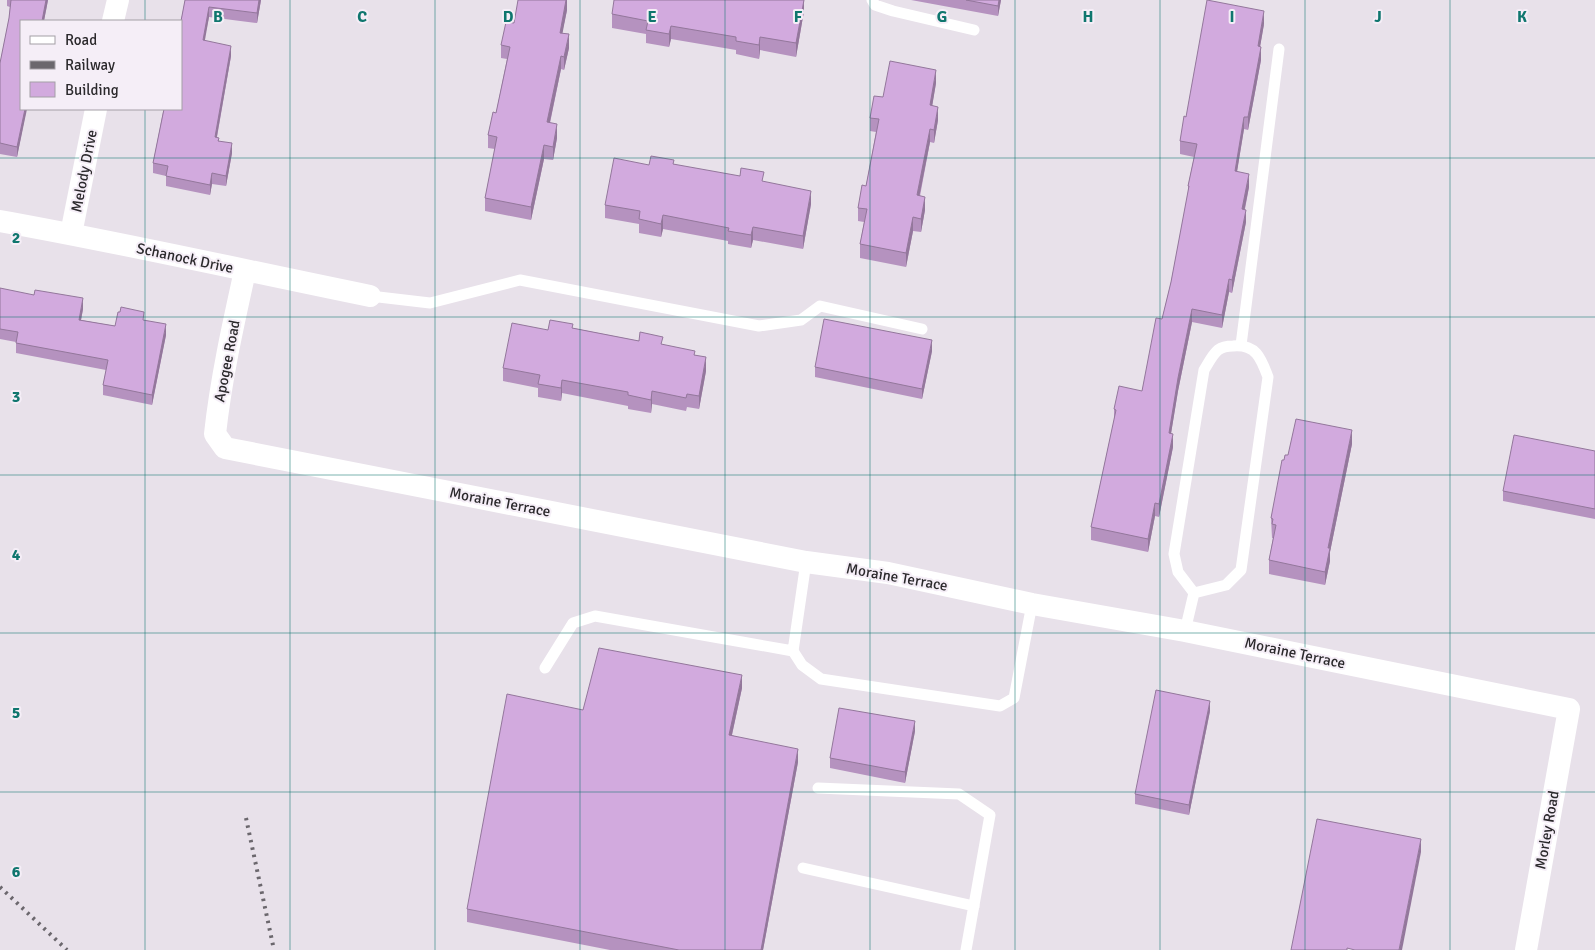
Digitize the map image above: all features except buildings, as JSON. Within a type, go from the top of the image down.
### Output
[{"type":"street","points":[[114,20],[118,0]]},
{"type":"street","name":"Melody Drive","points":[[71,234],[96,110]]},
{"type":"street","name":"Schanock Drive","points":[[0,221],[370,296]]},
{"type":"street","name":"Apogee Road","points":[[225,448],[215,434],[216,418],[245,271]]},
{"type":"street","name":"Moraine Terrace","points":[[225,448],[806,562],[888,573],[1032,604],[1185,631],[1569,709]]},
{"type":"street","name":"Morley Road","points":[[1526,950],[1569,709]]},
{"type":"lane","points":[[872,0],[875,5],[893,11],[974,30]]},
{"type":"lane","points":[[1241,345],[1279,49]]},
{"type":"lane","points":[[370,296],[430,303],[520,280],[759,326],[801,320],[820,306],[922,329]]},
{"type":"lane","points":[[1241,345],[1253,349],[1261,360],[1268,377],[1241,570],[1226,584],[1194,593],[1178,572],[1174,554],[1204,370],[1218,350],[1226,346],[1241,345]]},
{"type":"lane","points":[[806,562],[793,651],[802,665],[821,679],[1000,706],[1014,698],[1032,604]]},
{"type":"lane","points":[[1185,631],[1194,593]]},
{"type":"lane","points":[[545,668],[574,623],[596,616],[793,651]]},
{"type":"lane","points":[[818,788],[959,794],[990,815],[966,950]]},
{"type":"lane","points":[[803,868],[974,906]]},
{"type":"railway","points":[[246,818],[274,950]]},
{"type":"railway","points":[[0,887],[67,950]]}]
